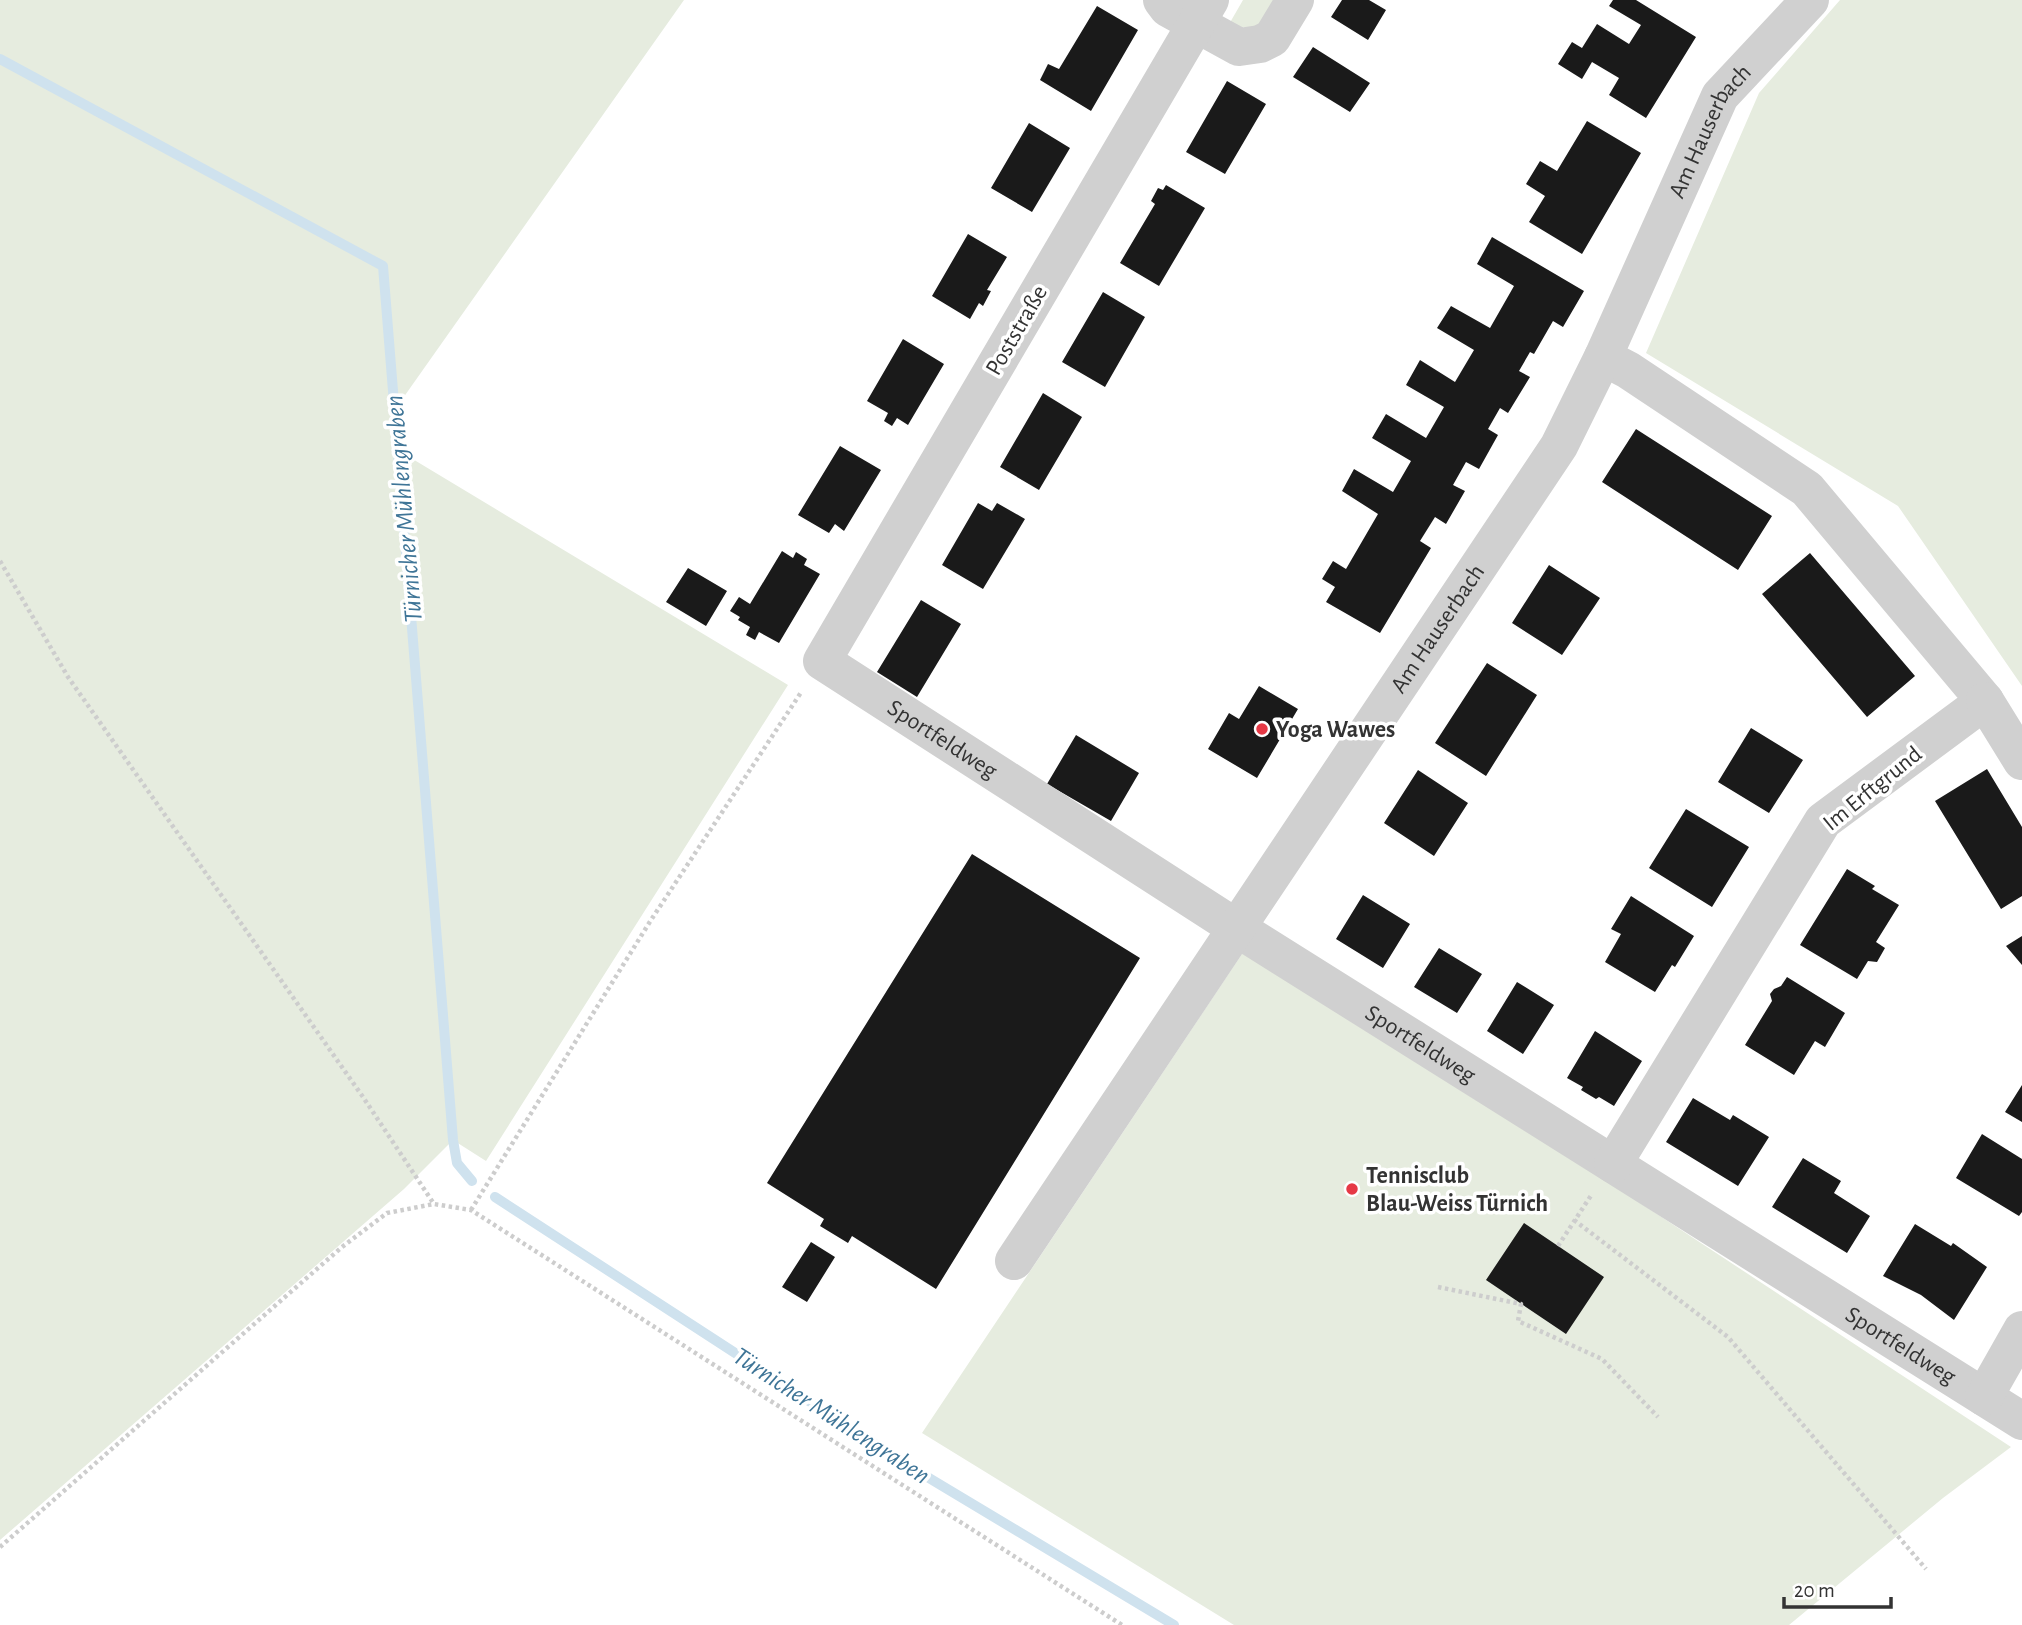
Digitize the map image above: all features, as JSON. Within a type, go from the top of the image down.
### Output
[{"type":"street","points":[[1162,0],[1168,8],[1203,12],[1239,47],[1259,44],[1272,38],[1295,0]]},
{"type":"street","name":"Am Hauserbach","points":[[1014,1261],[1559,446],[1603,357],[1720,96],[1810,0]]},
{"type":"street","name":"Poststraße","points":[[822,661],[1203,12]]},
{"type":"street","points":[[1603,357],[1628,370],[1807,489],[1984,701],[2022,761]]},
{"type":"street","name":"Sportfeldweg","points":[[822,661],[1235,927],[2022,1422]]},
{"type":"street","name":"Im Erftgrund","points":[[1613,1164],[1823,821],[1984,701]]},
{"type":"street","points":[[1983,1397],[2022,1330]]},
{"type":"path","points":[[0,561],[68,677],[347,1075],[434,1204]]},
{"type":"path","points":[[471,1210],[651,920],[822,661]]},
{"type":"path","points":[[1558,1246],[1613,1164]]},
{"type":"path","points":[[0,1547],[342,1247],[387,1213],[434,1204],[471,1210],[1122,1625]]},
{"type":"path","points":[[1574,1220],[1728,1337],[1926,1569]]},
{"type":"path","points":[[1438,1287],[1521,1304],[1518,1321],[1602,1359],[1658,1417]]},
{"type":"shaded area","points":[[0,0],[684,0],[396,408],[401,452],[788,685],[486,1161],[453,1140],[404,1189],[0,1540]]},
{"type":"shaded area","points":[[1243,0],[1280,0],[1262,29],[1228,26]]},
{"type":"shaded area","points":[[1840,0],[2022,0],[2022,686],[1898,506],[1646,353],[1759,93]]},
{"type":"shaded area","name":"Tennisclub Blau-Weiss Türnich","points":[[1248,945],[2011,1447],[1943,1498],[1789,1625],[1234,1625],[922,1433]]},
{"type":"building","points":[[1342,0],[1369,0],[1386,10],[1368,40],[1331,17]]},
{"type":"building","points":[[1613,0],[1636,0],[1696,37],[1646,118],[1609,95],[1619,78],[1592,62],[1582,79],[1558,64],[1572,42],[1582,48],[1597,24],[1629,44],[1641,25],[1609,6]]},
{"type":"building","points":[[1097,6],[1138,30],[1091,111],[1040,80],[1048,64],[1059,69]]},
{"type":"building","points":[[1313,47],[1370,83],[1350,112],[1293,77]]},
{"type":"building","points":[[1227,81],[1266,104],[1225,174],[1186,152]]},
{"type":"building","points":[[1587,121],[1641,153],[1582,254],[1529,222],[1545,196],[1526,184],[1540,161],[1557,171]]},
{"type":"building","points":[[1029,123],[1070,148],[1032,212],[991,188]]},
{"type":"building","points":[[1166,185],[1205,208],[1159,286],[1120,263],[1155,204],[1151,201],[1158,188],[1163,190]]},
{"type":"building","points":[[968,234],[1007,257],[987,290],[991,291],[983,306],[979,303],[970,319],[932,296]]},
{"type":"building","points":[[1492,237],[1584,291],[1563,327],[1553,321],[1534,354],[1530,352],[1519,371],[1530,377],[1508,413],[1500,408],[1488,429],[1498,435],[1479,469],[1466,462],[1453,485],[1465,491],[1446,524],[1435,517],[1420,541],[1431,548],[1380,633],[1326,602],[1335,587],[1322,579],[1333,561],[1346,569],[1378,514],[1342,491],[1354,469],[1393,492],[1411,461],[1372,438],[1386,414],[1426,438],[1444,407],[1406,385],[1420,360],[1455,382],[1474,350],[1437,328],[1451,306],[1490,328],[1514,286],[1477,264]]},
{"type":"building","points":[[1103,292],[1145,317],[1105,387],[1062,362]]},
{"type":"building","points":[[903,339],[944,364],[908,425],[897,418],[892,426],[884,421],[888,413],[867,401]]},
{"type":"building","points":[[1043,393],[1082,417],[1039,490],[1000,467]]},
{"type":"building","points":[[1636,429],[1772,516],[1738,570],[1602,482]]},
{"type":"building","points":[[840,446],[881,470],[844,531],[835,524],[829,533],[798,515]]},
{"type":"building","points":[[978,503],[992,511],[997,503],[1025,519],[983,589],[942,565]]},
{"type":"building","points":[[782,551],[793,558],[796,552],[807,559],[804,565],[820,574],[779,643],[759,632],[755,640],[746,635],[750,627],[730,611],[739,597],[750,604]]},
{"type":"building","points":[[1810,553],[1915,676],[1867,717],[1762,594]]},
{"type":"building","points":[[1549,565],[1600,598],[1562,655],[1512,623]]},
{"type":"building","points":[[688,568],[727,591],[706,626],[666,602]]},
{"type":"building","points":[[921,600],[961,624],[917,697],[877,672]]},
{"type":"building","points":[[1487,663],[1537,695],[1486,776],[1435,743]]},
{"type":"building","points":[[1259,686],[1298,709],[1257,778],[1208,749],[1229,713],[1239,719]]},
{"type":"building","points":[[1751,728],[1803,760],[1769,813],[1718,782]]},
{"type":"building","points":[[1076,735],[1139,773],[1111,821],[1047,784]]},
{"type":"building","points":[[1987,769],[2022,827],[2022,896],[2001,909],[1935,801]]},
{"type":"building","points":[[1418,770],[1468,803],[1434,856],[1384,823]]},
{"type":"building","points":[[1686,809],[1749,847],[1712,907],[1649,868]]},
{"type":"building","points":[[972,854],[1140,958],[936,1289],[852,1236],[848,1243],[820,1226],[824,1219],[767,1183]]},
{"type":"building","points":[[1847,869],[1875,886],[1872,889],[1899,905],[1876,942],[1885,948],[1877,962],[1868,961],[1857,979],[1800,945]]},
{"type":"building","points":[[1363,895],[1410,924],[1383,968],[1336,939]]},
{"type":"building","points":[[1631,896],[1694,936],[1675,967],[1672,965],[1655,992],[1605,962],[1621,934],[1611,929]]},
{"type":"building","points":[[2022,936],[2022,965],[2006,946]]},
{"type":"building","points":[[1439,948],[1482,974],[1457,1013],[1414,987]]},
{"type":"building","points":[[1787,977],[1845,1013],[1825,1047],[1815,1041],[1794,1075],[1745,1045],[1772,1001],[1770,994],[1781,986]]},
{"type":"building","points":[[1517,982],[1554,1005],[1523,1054],[1487,1031]]},
{"type":"building","points":[[1595,1031],[1642,1061],[1614,1106],[1599,1097],[1596,1099],[1567,1078]]},
{"type":"building","points":[[2022,1085],[2022,1122],[2005,1112]]},
{"type":"building","points":[[1693,1098],[1730,1120],[1733,1115],[1769,1137],[1738,1186],[1666,1142]]},
{"type":"building","points":[[1982,1134],[2022,1159],[2022,1212],[2019,1216],[1956,1178]]},
{"type":"building","points":[[1803,1158],[1841,1181],[1834,1193],[1870,1216],[1847,1253],[1772,1207]]},
{"type":"building","points":[[1524,1223],[1604,1277],[1566,1334],[1486,1280]]},
{"type":"building","points":[[1915,1224],[1951,1246],[1953,1243],[1987,1267],[1954,1320],[1921,1295],[1883,1276]]},
{"type":"building","points":[[811,1242],[835,1257],[807,1302],[782,1287]]},
{"type":"waterway","name":"Türnicher Mühlengraben","points":[[0,59],[383,266],[453,1140],[457,1163],[472,1181]]},
{"type":"waterway","name":"Türnicher Mühlengraben","points":[[495,1197],[909,1466],[1174,1625]]},
{"type":"place","name":"Yoga Wawes","points":[[1262,729]]},
{"type":"place","name":"Tennisclub Blau-Weiss Türnich","points":[[1352,1189]]}]
